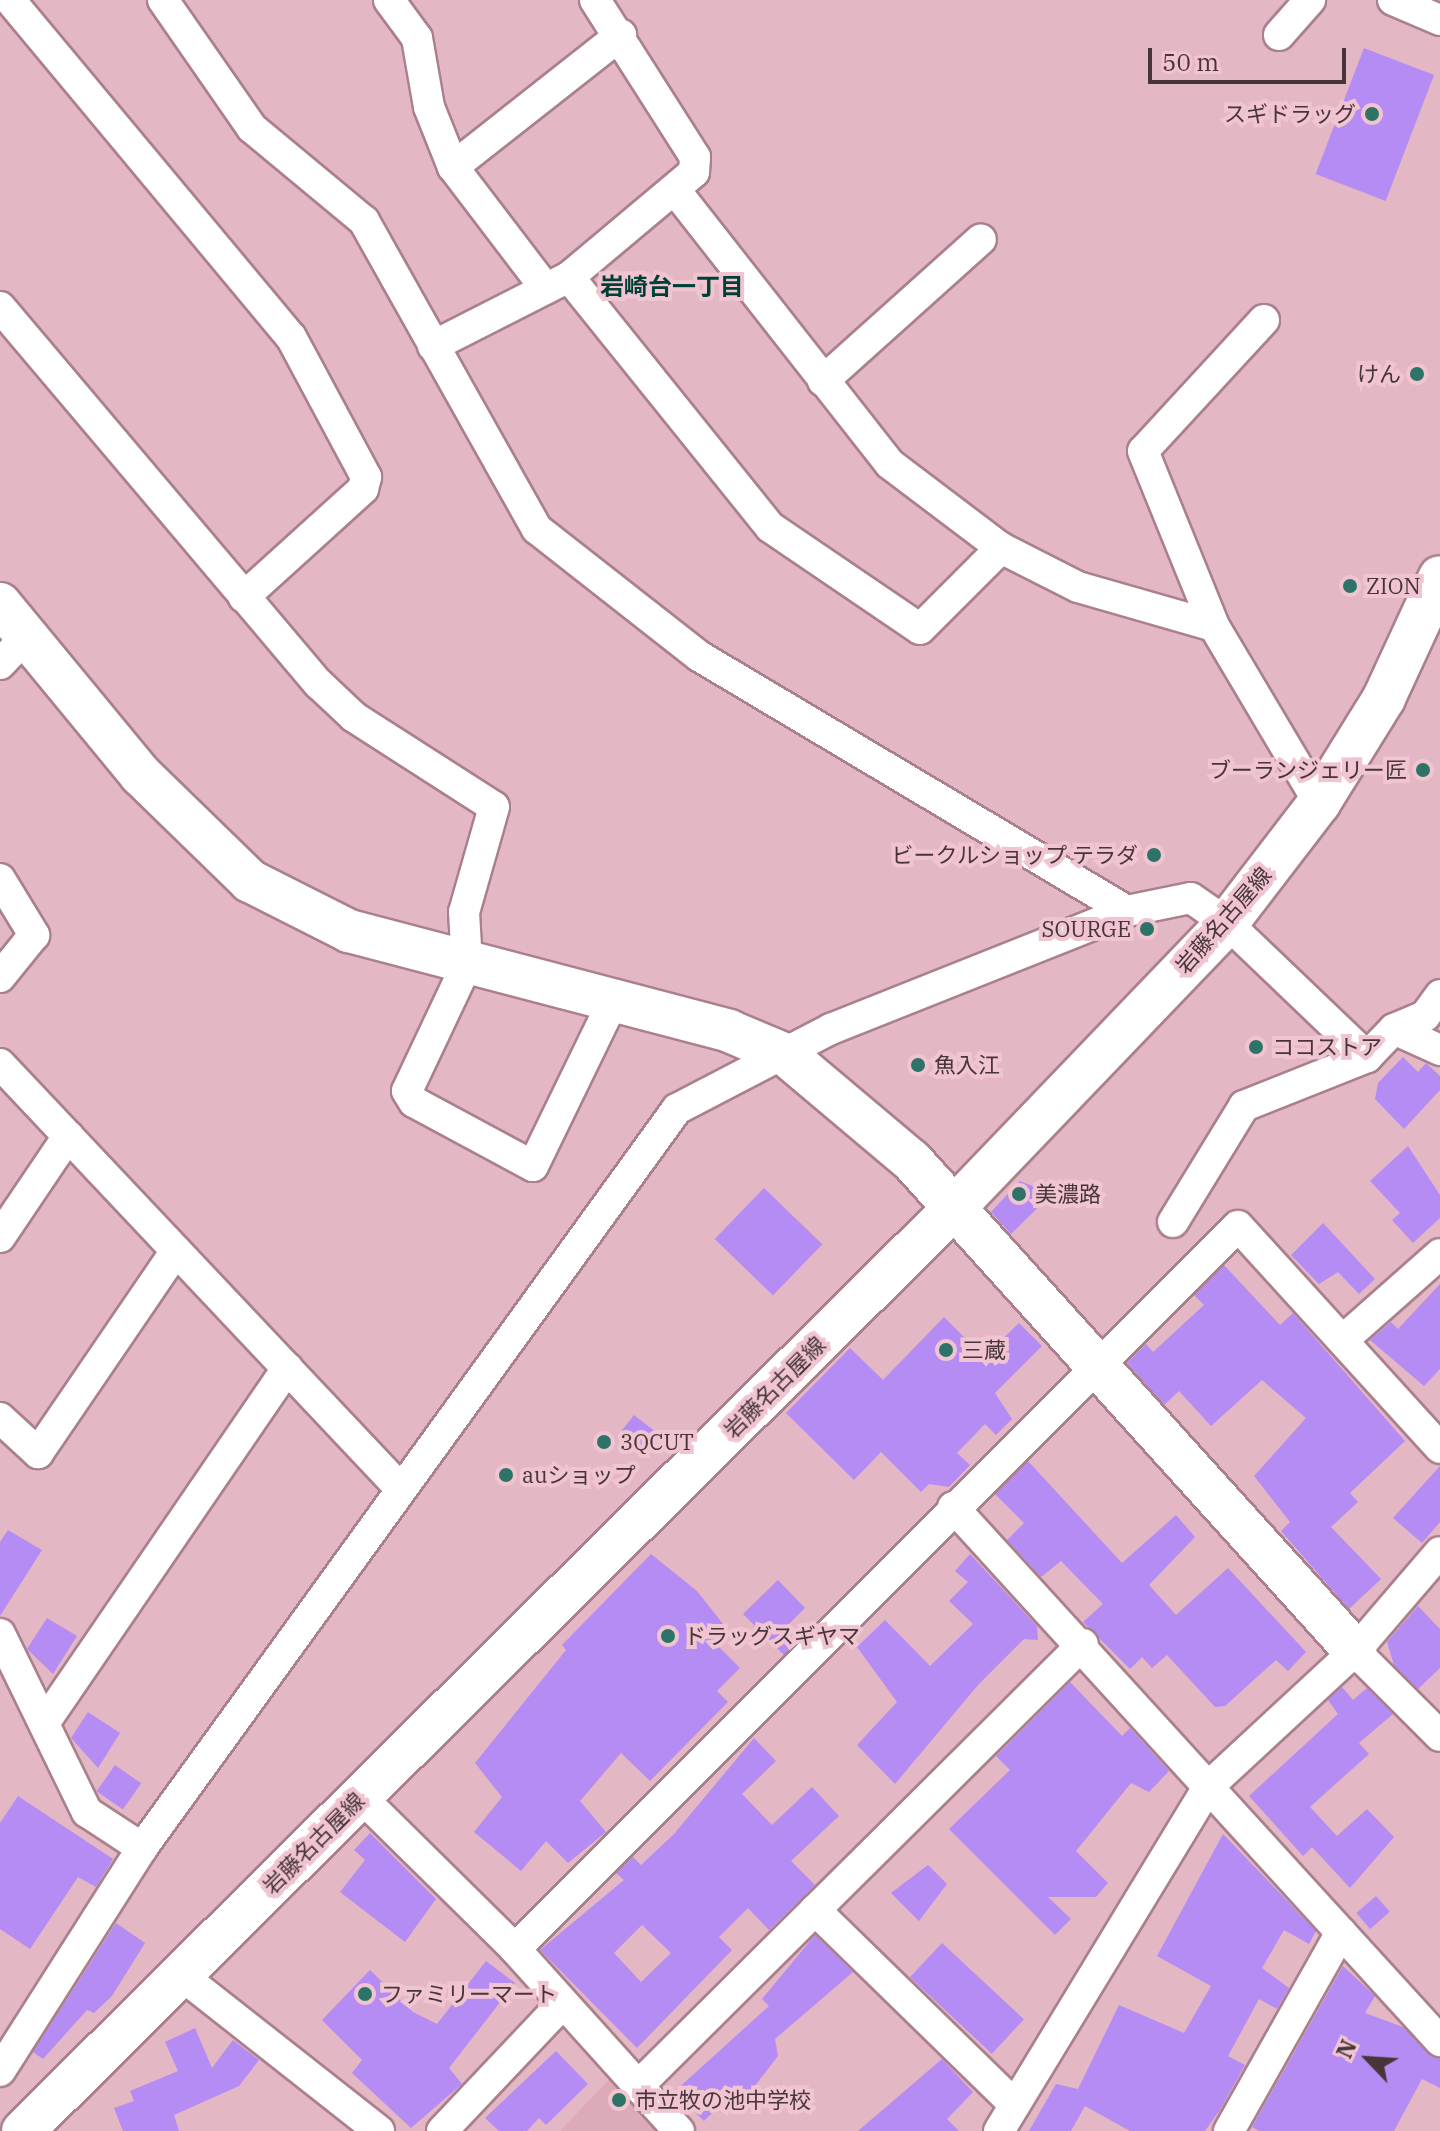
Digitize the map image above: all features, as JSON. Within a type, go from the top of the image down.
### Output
[{"type":"main road","name":"岩藤名古屋線","points":[[23,2131],[953,1209],[1227,923],[1319,803],[1384,698],[1440,577]]},
{"type":"main road","points":[[0,604],[14,650],[250,881],[349,931],[467,964],[614,999],[786,1055],[912,1161],[1093,1366],[1355,1651]]},
{"type":"street","points":[[0,12],[10,0],[274,315],[366,477],[363,489],[244,597]]},
{"type":"street","points":[[163,0],[252,128],[364,221],[537,529],[699,656],[1127,911]]},
{"type":"street","points":[[389,0],[417,38],[429,107],[453,167],[770,527],[920,629],[1001,548]]},
{"type":"street","points":[[433,346],[558,283],[694,172],[695,157],[621,35],[595,0]]},
{"type":"street","points":[[1279,35],[1310,0]]},
{"type":"street","points":[[1393,0],[1440,20]]},
{"type":"street","points":[[453,167],[621,35]]},
{"type":"street","points":[[675,190],[890,464],[1001,548],[1078,587],[1214,626]]},
{"type":"street","points":[[823,381],[981,239]]},
{"type":"street","points":[[0,307],[244,597],[354,717],[494,807],[464,912],[467,964],[407,1091],[521,1165],[533,1166],[614,999]]},
{"type":"street","points":[[1264,320],[1143,451],[1214,626],[1319,803]]},
{"type":"street","points":[[0,879],[34,935],[0,977]]},
{"type":"street","points":[[0,2071],[142,1848],[677,1109],[831,1029],[1127,911],[1191,898],[1227,923],[1367,1057]]},
{"type":"street","points":[[1173,1222],[1244,1106],[1367,1057],[1394,1029],[1425,1016],[1440,995]]},
{"type":"street","points":[[1394,1029],[1440,1050]]},
{"type":"street","points":[[0,1064],[400,1488]]},
{"type":"street","points":[[0,1237],[68,1136]]},
{"type":"street","points":[[515,1949],[1093,1366],[1238,1226],[1440,1448]]},
{"type":"street","points":[[0,1418],[38,1453],[176,1251]]},
{"type":"street","points":[[1344,1339],[1440,1254]]},
{"type":"street","points":[[45,1722],[287,1368]]},
{"type":"street","points":[[953,1507],[1083,1644],[1440,2041]]},
{"type":"street","points":[[999,2131],[1209,1786],[1355,1651],[1440,1552]]},
{"type":"street","points":[[0,1634],[7,1672],[45,1722],[87,1812],[142,1848]]},
{"type":"street","points":[[638,2086],[1083,1644]]},
{"type":"street","points":[[1355,1651],[1440,1736]]},
{"type":"street","points":[[360,1796],[515,1949],[679,2131]]},
{"type":"street","points":[[815,1910],[1015,2105]]},
{"type":"street","points":[[1229,2131],[1341,1932]]},
{"type":"street","points":[[181,1975],[379,2131]]},
{"type":"street","points":[[442,2131],[563,2003]]},
{"type":"shaded area","name":"市立牧の池中学校","points":[[618,2070],[679,2131],[560,2131]]},
{"type":"building","points":[[1364,48],[1434,75],[1386,201],[1316,174]]},
{"type":"building","points":[[1403,1057],[1418,1072],[1426,1063],[1440,1076],[1440,1090],[1404,1129],[1375,1099],[1378,1083]]},
{"type":"building","points":[[1408,1146],[1440,1195],[1440,1218],[1413,1243],[1392,1220],[1400,1213],[1370,1181]]},
{"type":"building","points":[[1020,1181],[1052,1194],[1011,1234],[991,1212]]},
{"type":"building","points":[[764,1188],[822,1244],[773,1295],[715,1239]]},
{"type":"building","points":[[1323,1223],[1375,1279],[1359,1294],[1338,1272],[1319,1284],[1291,1255]]},
{"type":"building","points":[[1224,1265],[1280,1325],[1293,1313],[1405,1441],[1350,1493],[1358,1502],[1331,1527],[1381,1579],[1349,1609],[1281,1531],[1290,1522],[1254,1476],[1306,1418],[1262,1380],[1211,1426],[1179,1391],[1164,1405],[1127,1363],[1146,1344],[1153,1352],[1204,1305],[1194,1295]]},
{"type":"building","points":[[1440,1284],[1440,1369],[1424,1386],[1370,1340],[1391,1322],[1398,1329]]},
{"type":"building","points":[[944,1317],[984,1357],[1019,1323],[1042,1346],[995,1393],[1012,1419],[996,1435],[985,1424],[957,1453],[970,1465],[949,1487],[929,1484],[921,1492],[881,1452],[854,1480],[786,1413],[850,1348],[883,1380]]},
{"type":"building","points":[[634,1415],[660,1435],[644,1456],[618,1435]]},
{"type":"building","points":[[1028,1461],[1122,1563],[1176,1515],[1195,1537],[1149,1585],[1176,1615],[1228,1568],[1306,1652],[1288,1671],[1276,1660],[1225,1706],[1215,1707],[1167,1655],[1152,1668],[1142,1657],[1130,1669],[1083,1622],[1103,1604],[1061,1561],[1041,1577],[1007,1540],[1024,1523],[995,1494]]},
{"type":"building","points":[[1440,1466],[1440,1522],[1422,1543],[1393,1518]]},
{"type":"building","points":[[8,1530],[42,1550],[0,1616],[0,1542]]},
{"type":"building","points":[[651,1554],[697,1591],[727,1629],[714,1642],[740,1668],[717,1691],[728,1702],[650,1781],[621,1753],[580,1801],[606,1832],[568,1863],[546,1841],[521,1871],[474,1832],[502,1797],[475,1763],[566,1650],[562,1645]]},
{"type":"building","points":[[970,1554],[1037,1626],[1038,1640],[1024,1639],[978,1685],[895,1784],[857,1745],[897,1702],[857,1647],[885,1620],[930,1666],[973,1624],[949,1601],[968,1582],[955,1571]]},
{"type":"building","points":[[778,1580],[805,1608],[786,1627],[798,1640],[784,1655],[743,1614]]},
{"type":"building","points":[[1418,1606],[1440,1629],[1440,1668],[1418,1689],[1394,1665],[1387,1642]]},
{"type":"building","points":[[47,1618],[77,1636],[53,1674],[27,1649]]},
{"type":"building","points":[[1070,1682],[1122,1736],[1130,1728],[1169,1771],[1149,1792],[1131,1783],[1076,1851],[1108,1883],[1096,1897],[1048,1897],[1071,1919],[1055,1935],[949,1829],[1010,1770],[996,1756]]},
{"type":"building","points":[[1342,1687],[1353,1700],[1367,1688],[1393,1714],[1359,1743],[1369,1754],[1310,1807],[1337,1836],[1367,1809],[1394,1837],[1350,1888],[1312,1847],[1303,1856],[1249,1796],[1338,1714],[1328,1700]]},
{"type":"building","points":[[88,1712],[120,1733],[98,1768],[71,1738]]},
{"type":"building","points":[[754,1738],[776,1761],[742,1794],[772,1825],[812,1787],[839,1816],[791,1861],[815,1885],[769,1930],[748,1908],[719,1937],[732,1950],[637,2048],[540,1950],[624,1880],[616,1873],[633,1857],[641,1865],[674,1834]],"holes":[[[642,1925],[671,1953],[641,1982],[614,1953]]]},
{"type":"building","points":[[115,1765],[141,1783],[123,1810],[97,1791]]},
{"type":"building","points":[[18,1796],[113,1859],[96,1887],[78,1877],[30,1949],[0,1929],[0,1823]]},
{"type":"building","points":[[370,1833],[436,1899],[405,1942],[340,1892],[365,1860],[354,1850]]},
{"type":"building","points":[[1223,1834],[1316,1931],[1309,1944],[1284,1930],[1262,1968],[1289,1988],[1277,2009],[1259,1999],[1228,2056],[1245,2065],[1220,2110],[1205,2131],[1130,2131],[1085,2106],[1071,2131],[1029,2131],[1056,2084],[1078,2089],[1119,2005],[1184,2033],[1211,1986],[1157,1956]]},
{"type":"building","points":[[928,1865],[947,1884],[919,1921],[891,1893]]},
{"type":"building","points":[[1376,1896],[1390,1912],[1370,1929],[1356,1913]]},
{"type":"building","points":[[116,1923],[145,1943],[112,1996],[94,2013],[87,2010],[43,2059],[33,2052]]},
{"type":"building","points":[[815,1935],[853,1972],[775,2039],[778,2056],[737,2104],[729,2096],[704,2121],[674,2092],[769,2006],[762,1999]]},
{"type":"building","points":[[942,1943],[1024,2019],[992,2054],[910,1977]]},
{"type":"building","points":[[486,1961],[515,1983],[449,2068],[462,2084],[411,2128],[352,2073],[362,2060],[322,2020],[370,1970],[413,2012],[437,2024]]},
{"type":"building","points":[[1343,1966],[1375,1996],[1365,2013],[1403,2027],[1440,2058],[1440,2088],[1422,2079],[1394,2131],[1259,2131],[1252,2127]]},
{"type":"building","points":[[195,2028],[212,2068],[233,2040],[259,2060],[239,2086],[174,2115],[179,2131],[123,2131],[114,2108],[134,2101],[130,2091],[178,2071],[165,2042]]},
{"type":"building","points":[[556,2051],[588,2084],[546,2125],[539,2118],[527,2131],[499,2131],[485,2118]]},
{"type":"building","points":[[942,2059],[973,2092],[947,2119],[959,2131],[858,2131]]},
{"type":"place","name":"スギドラッグ","points":[[1372,114]]},
{"type":"place","name":"けん","points":[[1417,374]]},
{"type":"place","name":"ZION","points":[[1350,586]]},
{"type":"place","name":"ブーランジェリー匠","points":[[1423,770]]},
{"type":"place","name":"ビークルショップ テラダ","points":[[1154,855]]},
{"type":"place","name":"SOURGE","points":[[1147,929]]},
{"type":"place","name":"ココストア","points":[[1256,1047]]},
{"type":"place","name":"魚入江","points":[[918,1065]]},
{"type":"place","name":"美濃路","points":[[1019,1194]]},
{"type":"place","name":"三蔵","points":[[946,1350]]},
{"type":"place","name":"3QCUT","points":[[604,1442]]},
{"type":"place","name":"auショップ","points":[[506,1475]]},
{"type":"place","name":"ドラッグスギヤマ","points":[[668,1636]]},
{"type":"place","name":"ファミリーマート","points":[[365,1994]]},
{"type":"place","name":"市立牧の池中学校","points":[[619,2100]]},
{"type":"district","name":"岩崎台一丁目","points":[[672,287]]}]
